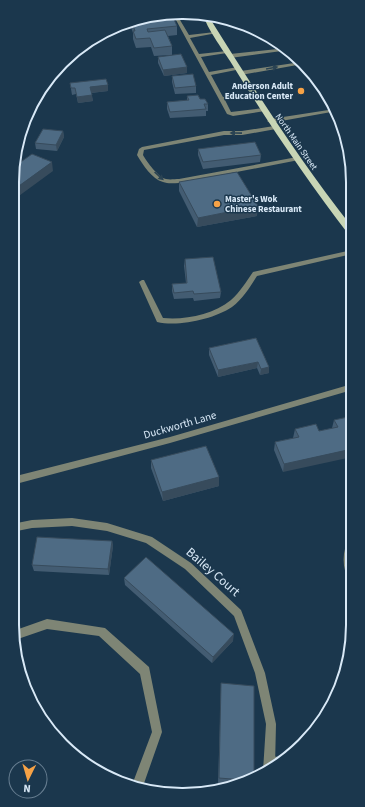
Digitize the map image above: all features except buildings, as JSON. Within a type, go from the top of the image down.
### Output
[{"type":"main road","name":"North Main Street","points":[[208,21],[272,124],[346,225]]},
{"type":"street","points":[[178,19],[229,113],[233,114],[263,110]]},
{"type":"street","points":[[187,37],[215,33]]},
{"type":"street","points":[[198,56],[276,49]]},
{"type":"street","points":[[208,74],[295,64]]},
{"type":"street","points":[[221,99],[254,95]]},
{"type":"street","points":[[297,160],[179,181],[165,181],[146,165],[140,155],[142,149],[224,133],[242,133],[272,124],[330,111]]},
{"type":"street","points":[[142,282],[160,320],[175,322],[207,314],[229,305],[242,292],[255,274],[346,253]]},
{"type":"street","name":"Duckworth Lane","points":[[19,479],[170,440],[346,389]]},
{"type":"street","name":"Bailey Court","points":[[19,527],[32,524],[72,522],[107,527],[149,540],[188,566],[238,613],[260,673],[271,724],[273,760]]},
{"type":"street","points":[[19,633],[47,624],[101,631],[145,671],[157,732],[139,782]]},
{"type":"place","name":"Anderson Adult Education Center","points":[[301,91]]},
{"type":"place","name":"Master's Wok Chinese Restaurant","points":[[217,204]]}]
